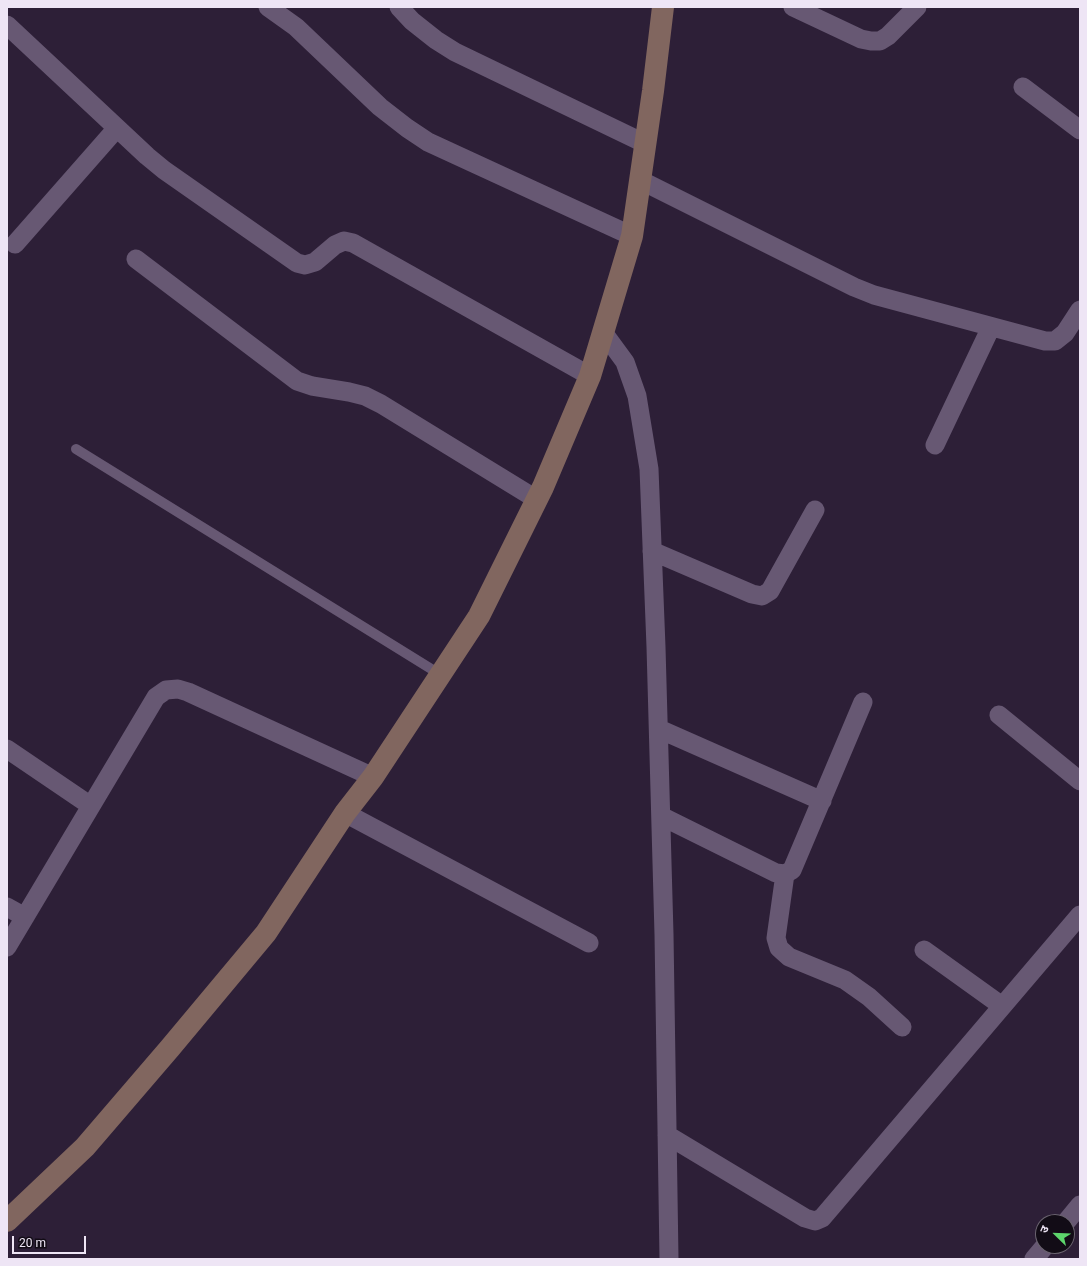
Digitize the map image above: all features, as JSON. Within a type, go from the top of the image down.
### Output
[{"type":"street","points":[[268,7],[296,27],[380,107],[428,142],[632,236]]},
{"type":"street","points":[[399,7],[412,21],[436,40],[455,52],[646,144]]},
{"type":"street","points":[[7,1221],[85,1147],[266,933],[345,813],[373,777],[479,616],[536,499],[590,376],[632,236],[646,144],[663,7]]},
{"type":"street","points":[[793,7],[861,39],[871,41],[880,41],[888,36],[917,7]]},
{"type":"street","points":[[7,25],[164,170],[297,262],[305,265],[314,262],[335,245],[344,242],[353,243],[590,376]]},
{"type":"street","points":[[1023,87],[1080,130]]},
{"type":"street","points":[[15,244],[117,128]]},
{"type":"street","points":[[640,180],[854,287],[874,295],[1045,341],[1055,340],[1065,334],[1080,310]]},
{"type":"street","points":[[136,259],[297,381],[312,386],[365,396],[381,404],[536,499]]},
{"type":"street","points":[[935,446],[990,327]]},
{"type":"street","points":[[603,332],[625,362],[637,396],[648,469],[659,729],[669,1259]]},
{"type":"street","points":[[652,551],[752,594],[762,596],[770,592],[815,510]]},
{"type":"street","points":[[7,947],[156,697],[166,690],[178,689],[188,692],[373,777]]},
{"type":"street","points":[[661,816],[776,873],[785,874],[792,870],[863,702]]},
{"type":"street","points":[[999,715],[1080,781]]},
{"type":"street","points":[[659,729],[822,801]]},
{"type":"street","points":[[7,749],[92,806]]},
{"type":"street","points":[[345,813],[590,943]]},
{"type":"street","points":[[785,874],[776,938],[779,948],[790,957],[845,980],[869,997],[902,1027]]},
{"type":"street","points":[[7,907],[25,917]]},
{"type":"street","points":[[667,1135],[805,1218],[815,1221],[822,1218],[1080,915]]},
{"type":"street","points":[[924,950],[1002,1006]]},
{"type":"street","points":[[1073,1214],[1080,1205]]},
{"type":"lane","points":[[76,449],[441,675]]}]
